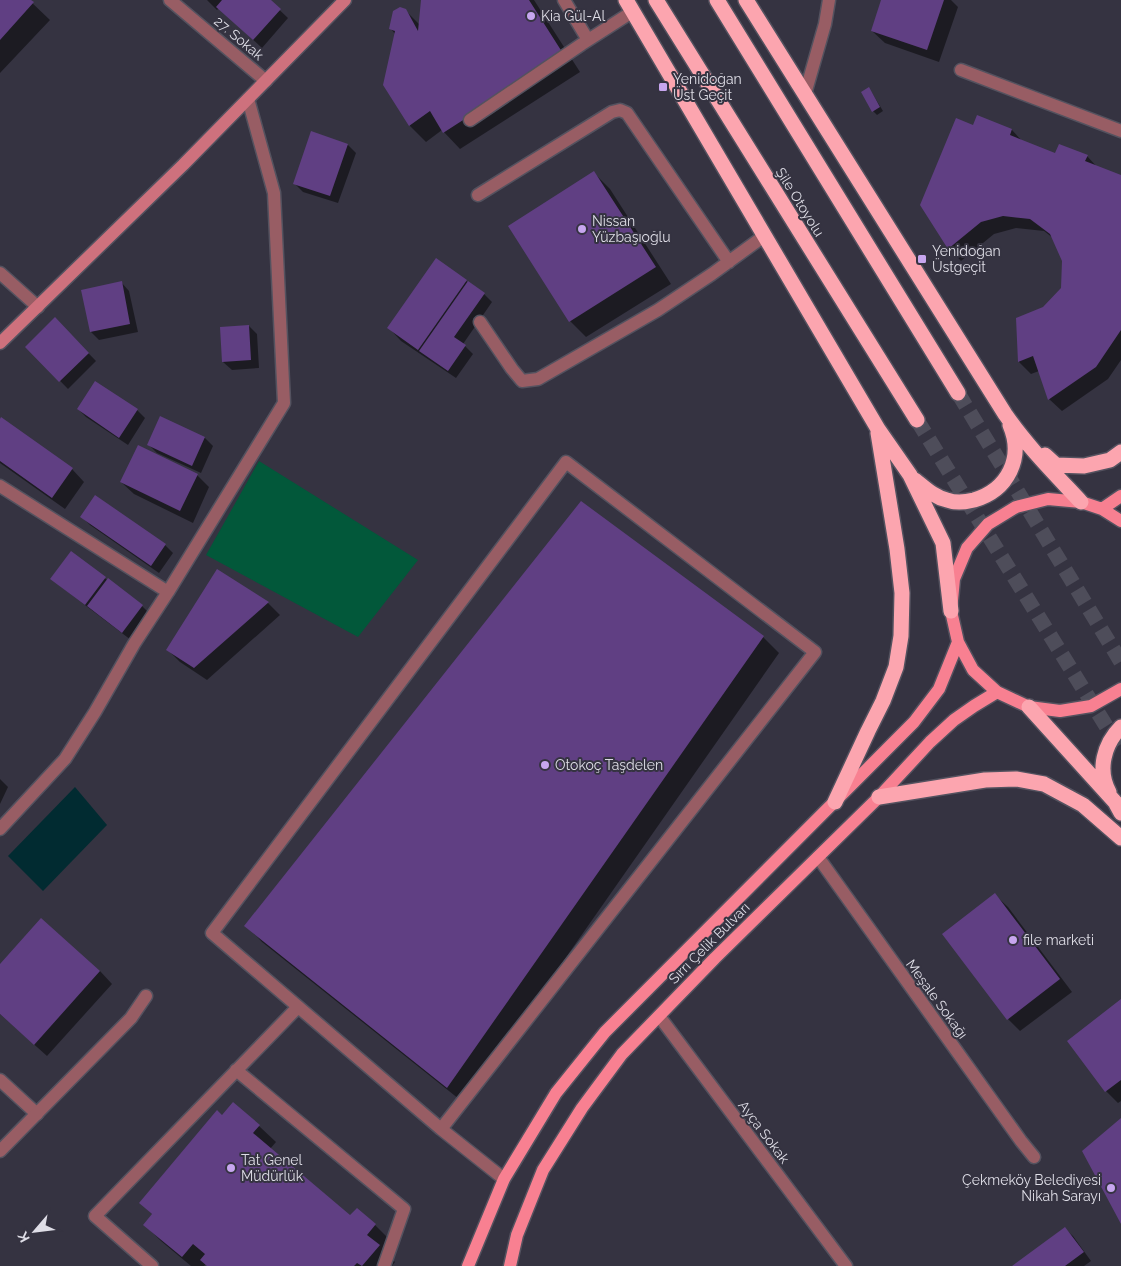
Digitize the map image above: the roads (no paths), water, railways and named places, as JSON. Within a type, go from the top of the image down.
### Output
[{"type":"highway","name":"Şile Otoyolu","points":[[656,0],[917,420]]},
{"type":"highway","points":[[718,0],[958,393]]},
{"type":"highway","points":[[746,0],[1005,414],[1045,464],[1080,502]]},
{"type":"highway","points":[[629,6],[878,429],[910,475],[943,543],[951,611]]},
{"type":"highway","points":[[910,475],[931,494],[948,501],[967,502],[984,497],[1000,487],[1010,471],[1015,453],[1014,435],[1005,414]]},
{"type":"highway","points":[[835,802],[883,701],[896,667],[902,636],[902,593],[897,549],[878,429]]},
{"type":"highway","points":[[1016,429],[1056,465],[1084,466],[1110,460],[1121,452]]},
{"type":"highway","points":[[1028,707],[1118,808]]},
{"type":"highway","points":[[1118,808],[1106,785],[1103,768],[1106,750],[1113,735],[1121,728]]},
{"type":"highway","points":[[879,797],[986,780],[1016,779],[1044,784],[1083,805],[1121,838]]},
{"type":"main road","points":[[1102,509],[1121,496]]},
{"type":"main road","points":[[1121,521],[1102,509],[1080,502],[1048,499],[1016,507],[988,524],[967,548],[954,579],[951,611],[958,642],[973,670],[997,692],[1028,707],[1060,711],[1091,706],[1121,689]]},
{"type":"main road","points":[[468,1266],[504,1179],[556,1093],[605,1032],[914,722],[939,689],[958,642]]},
{"type":"main road","name":"Sırrı Çelik Bulvarı","points":[[510,1266],[517,1235],[543,1170],[582,1108],[622,1054],[715,958],[879,797],[930,742],[954,720],[997,692]]},
{"type":"street","name":"27. Sokak","points":[[170,0],[266,81]]},
{"type":"street","points":[[0,343],[176,171],[345,0]]},
{"type":"street","points":[[564,0],[588,40]]},
{"type":"street","points":[[805,94],[825,24],[829,0]]},
{"type":"street","points":[[470,120],[588,40],[629,6]]},
{"type":"street","points":[[960,70],[1121,132]]},
{"type":"street","points":[[0,829],[64,759],[95,712],[134,644],[284,403],[274,193],[248,99]]},
{"type":"street","points":[[478,195],[612,112],[620,110],[627,113],[729,262]]},
{"type":"street","points":[[480,322],[522,381],[538,379],[658,310],[764,236]]},
{"type":"street","points":[[0,273],[38,307]]},
{"type":"street","points":[[441,1129],[815,652],[566,462],[212,933],[441,1129],[504,1179]]},
{"type":"street","points":[[0,486],[168,592]]},
{"type":"street","name":"Meşale Sokağı","points":[[818,857],[1021,1142],[1034,1157]]},
{"type":"street","points":[[0,1151],[131,1018],[146,996]]},
{"type":"street","points":[[152,1266],[95,1216],[298,1007]]},
{"type":"street","name":"Ayça Sokak","points":[[659,1016],[846,1266]]},
{"type":"street","points":[[236,1070],[404,1209],[384,1266]]},
{"type":"street","points":[[0,1080],[37,1114]]},
{"type":"tunnel","points":[[958,393],[1121,662]]},
{"type":"tunnel","points":[[917,420],[1121,750]]},
{"type":"place","name":"Kia Gül-Al","points":[[531,16]]},
{"type":"place","name":"Yenidoğan Üst Geçit","points":[[663,87]]},
{"type":"place","name":"Nissan Yüzbaşıoğlu","points":[[582,229]]},
{"type":"place","name":"Yenidoğan Üstgeçit","points":[[922,259]]},
{"type":"place","name":"Otokoç Taşdelen","points":[[545,765]]},
{"type":"place","name":"file marketi","points":[[1013,940]]},
{"type":"place","name":"Tat Genel Müdürlük","points":[[231,1168]]},
{"type":"place","name":"Çekmeköy Belediyesi Nikah Sarayı","points":[[1111,1188]]}]
